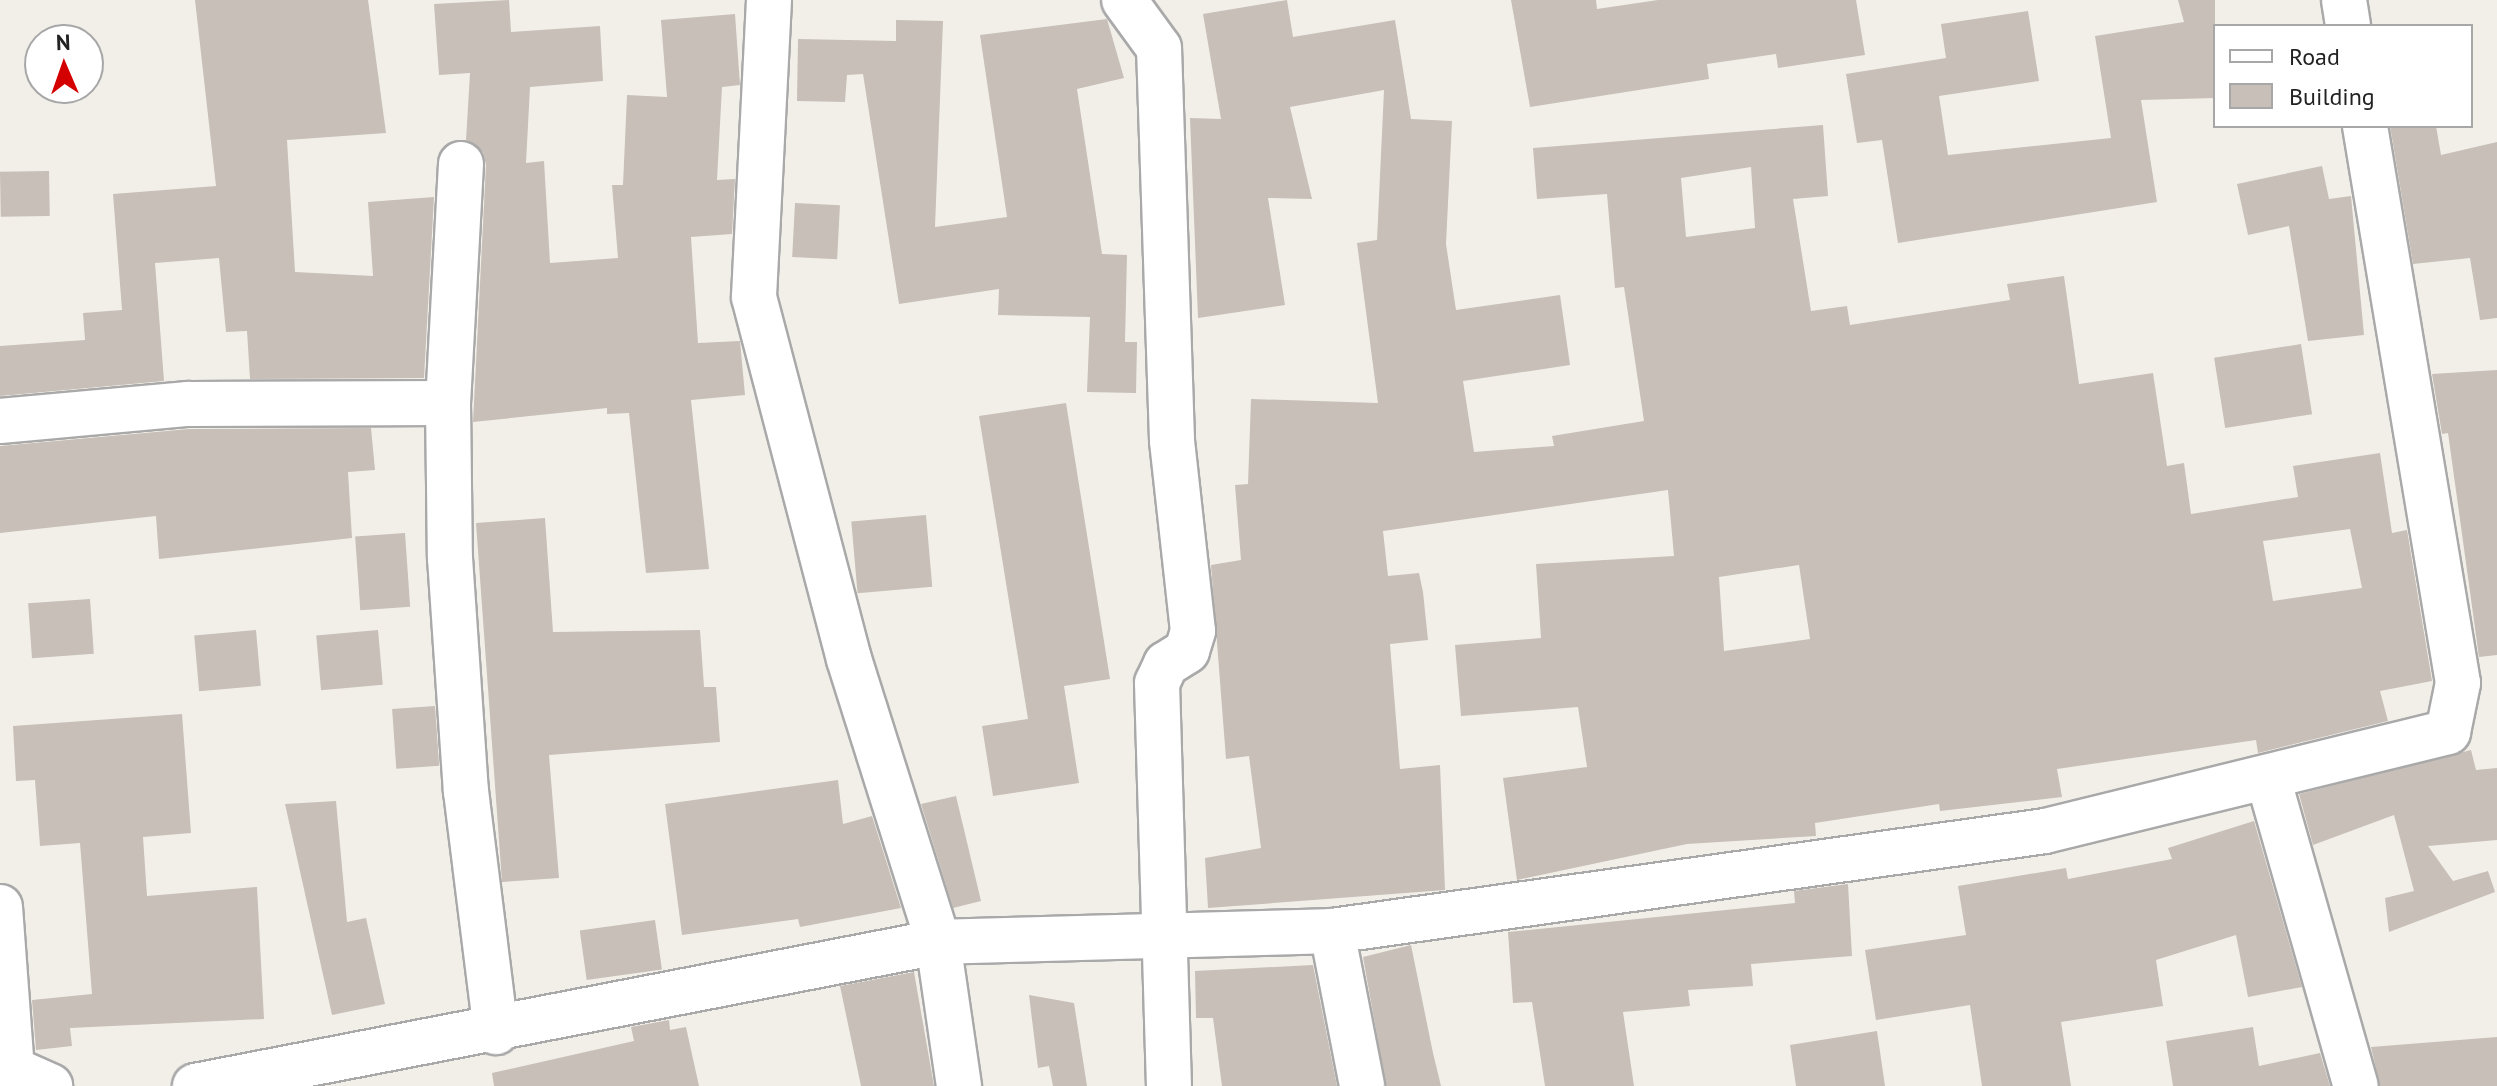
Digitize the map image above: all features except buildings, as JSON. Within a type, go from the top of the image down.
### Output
[{"type":"street","points":[[769,0],[754,297],[849,659],[938,942],[959,1086]]},
{"type":"street","points":[[1124,0],[1159,48],[1172,441],[1193,631],[1187,651],[1166,664],[1157,683],[1160,939],[1169,1086]]},
{"type":"street","points":[[2344,0],[2348,24]]},
{"type":"street","points":[[195,1086],[496,1032],[938,942],[1160,939],[1332,931],[2045,831],[2448,732],[2456,714],[2458,683],[2365,128]]},
{"type":"street","points":[[461,164],[448,403],[466,791],[496,1032]]},
{"type":"street","points":[[0,421],[188,404],[448,403]]},
{"type":"street","points":[[2268,778],[2356,1086]]},
{"type":"street","points":[[0,907],[4,1019],[12,1069],[50,1086]]},
{"type":"street","points":[[1332,931],[1362,1086]]}]
